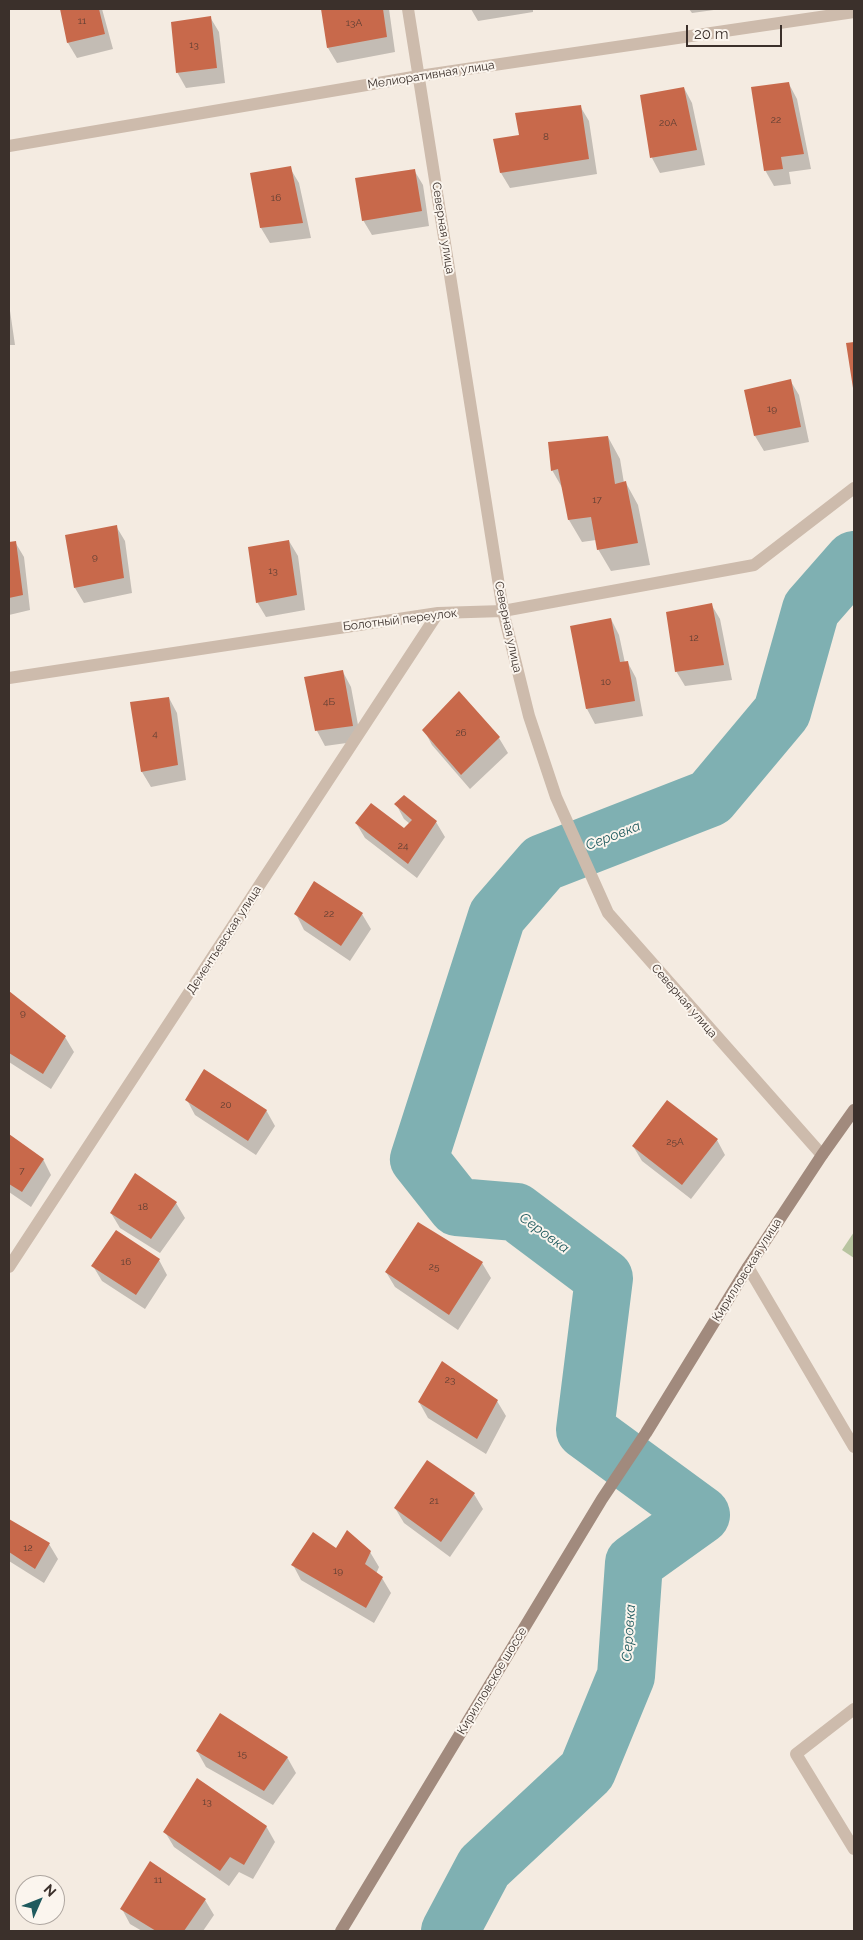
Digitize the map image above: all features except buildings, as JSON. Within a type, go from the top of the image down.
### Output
[{"type":"main road","name":"Кирилловская улица","points":[[646,1433],[748,1267],[854,1110]]},
{"type":"main road","name":"Кирилловское шоссе","points":[[341,1931],[602,1499],[646,1433]]},
{"type":"street","name":"Северная улица","points":[[408,9],[503,611],[529,716],[556,797],[608,913],[822,1155]]},
{"type":"street","name":"Мелиоративная улица","points":[[9,146],[419,76],[854,12]]},
{"type":"street","name":"Болотный переулок","points":[[9,678],[438,613],[503,611],[754,565],[854,488]]},
{"type":"street","name":"Дементьевская улица","points":[[9,1267],[438,613]]},
{"type":"street","points":[[748,1267],[854,1447]]},
{"type":"street","points":[[854,1709],[796,1754],[854,1849]]},
{"type":"green space","points":[[854,1232],[854,1258],[842,1250]]},
{"type":"waterway","name":"Серовка","points":[[450,1931],[484,1867],[587,1771],[626,1676],[634,1563],[701,1515],[585,1430],[604,1278],[516,1212],[457,1207],[419,1159],[497,916],[543,863],[710,798],[782,712],[811,609],[854,560]]}]
